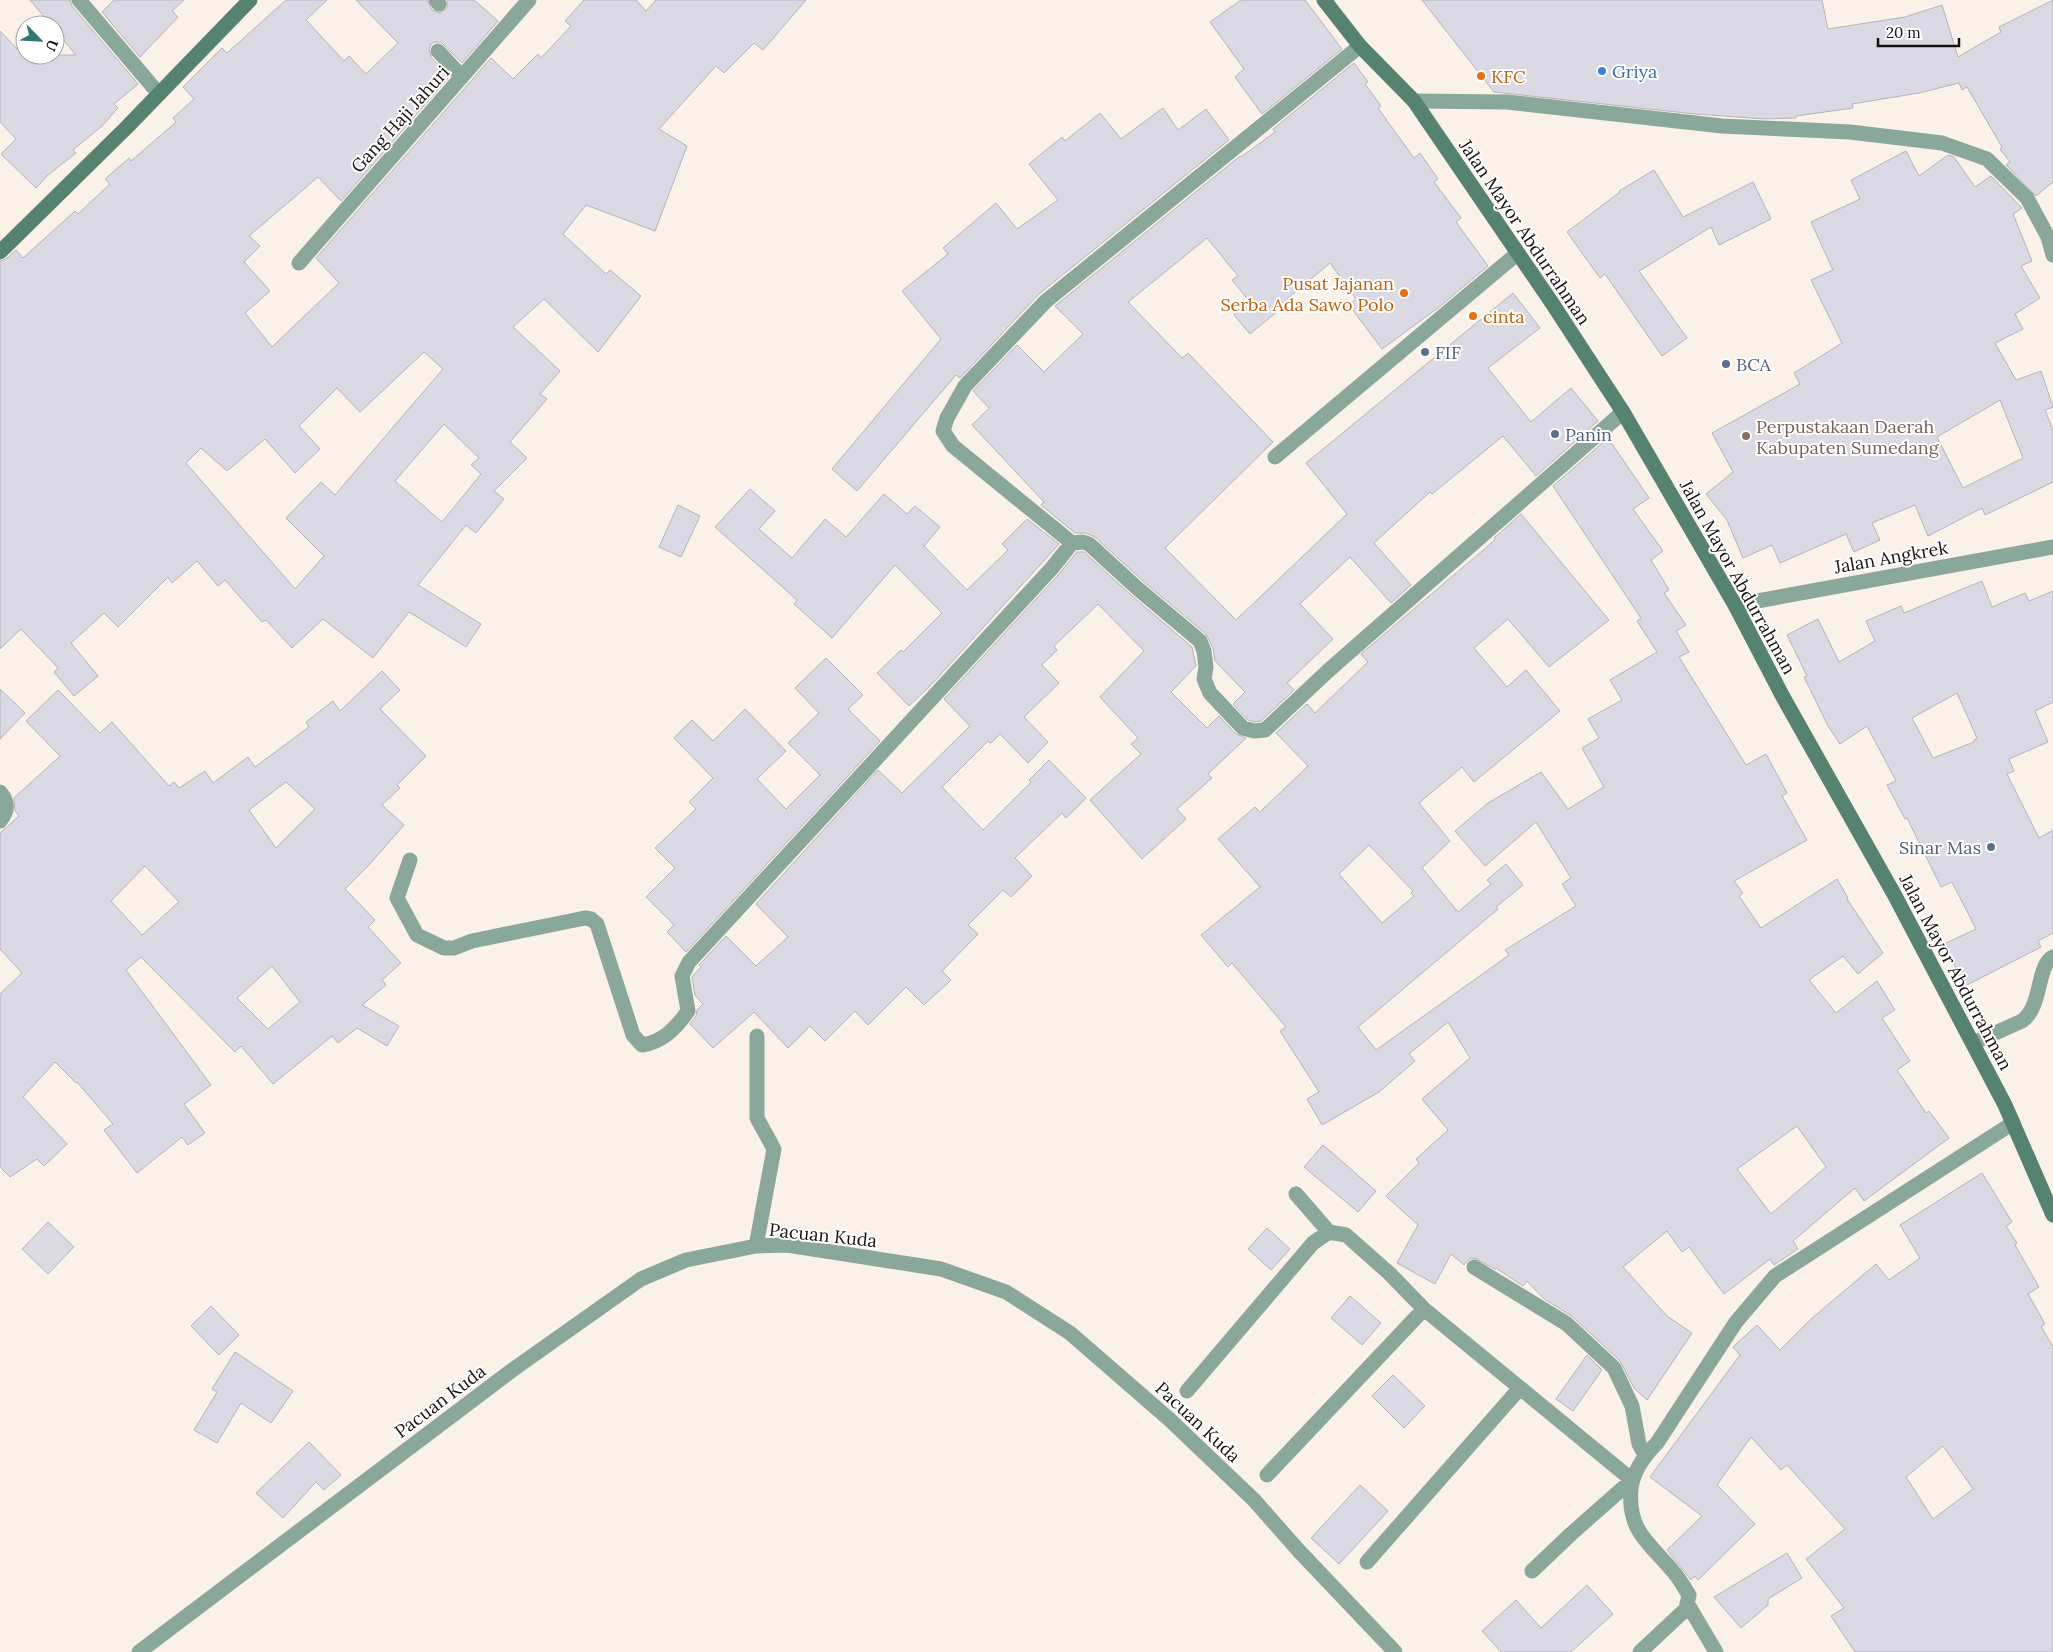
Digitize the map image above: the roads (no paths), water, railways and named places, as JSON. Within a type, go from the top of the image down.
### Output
[{"type":"main road","points":[[2,247],[159,94],[250,0]]},
{"type":"main road","name":"Jalan Mayor Abdurrahman","points":[[1324,0],[1360,46],[1414,101],[1518,253],[1623,412],[1735,605],[1894,894],[2013,1123],[2053,1215]]},
{"type":"street","points":[[80,0],[159,94]]},
{"type":"street","name":"Gang Haji Jahuri","points":[[300,263],[529,0]]},
{"type":"street","points":[[1072,544],[953,446],[944,431],[947,418],[965,386],[1046,301],[1360,46]]},
{"type":"street","points":[[438,52],[462,77]]},
{"type":"street","points":[[1414,101],[1507,102],[1722,126],[1850,132],[1942,144],[1987,159],[2027,198],[2048,237],[2053,255]]},
{"type":"street","points":[[1275,457],[1518,253]]},
{"type":"street","points":[[410,860],[397,898],[417,935],[444,948],[454,948],[472,941],[502,934],[585,918],[592,919],[597,924],[633,1035],[642,1045],[660,1040],[678,1025],[688,1011],[682,976],[689,962],[1072,544],[1083,542],[1089,544],[1137,588],[1200,640],[1204,651],[1206,667],[1204,679],[1210,692],[1243,728],[1254,732],[1265,730],[1329,670],[1623,412]]},
{"type":"street","name":"Jalan Angkrek","points":[[1735,605],[2053,547]]},
{"type":"street","points":[[0,792],[6,798],[7,808],[0,821]]},
{"type":"street","points":[[1973,1043],[2029,1016],[2040,988],[2046,962],[2053,957]]},
{"type":"street","points":[[756,1246],[774,1149],[757,1118],[757,1036]]},
{"type":"street","points":[[1532,1571],[1632,1480],[1645,1455],[1657,1443],[1736,1322],[1775,1276],[2013,1123]]},
{"type":"street","points":[[1296,1194],[1329,1232],[1346,1235],[1389,1273],[1424,1309],[1632,1480]]},
{"type":"street","points":[[1187,1391],[1313,1244],[1329,1232]]},
{"type":"street","name":"Pacuan Kuda","points":[[139,1652],[511,1371],[640,1279],[686,1260],[756,1246],[787,1246],[942,1269],[1006,1292],[1070,1333],[1169,1419],[1254,1500],[1299,1551],[1395,1652]]},
{"type":"street","points":[[1474,1267],[1567,1324],[1614,1368],[1632,1406],[1639,1444],[1645,1455]]},
{"type":"street","points":[[1267,1475],[1424,1309]]},
{"type":"street","points":[[1367,1562],[1520,1388]]},
{"type":"street","points":[[1632,1480],[1630,1506],[1634,1522],[1643,1538],[1676,1575],[1689,1595],[1686,1609],[1640,1652]]},
{"type":"street","points":[[1687,1603],[1716,1652]]},
{"type":"place","name":"Griya","points":[[1602,71]]},
{"type":"place","name":"KFC","points":[[1481,76]]},
{"type":"place","name":"Pusat Jajanan Serba Ada Sawo Polo","points":[[1404,293]]},
{"type":"place","name":"cinta","points":[[1473,316]]},
{"type":"place","name":"FIF","points":[[1425,352]]},
{"type":"place","name":"BCA","points":[[1726,364]]},
{"type":"place","name":"Panin","points":[[1555,434]]},
{"type":"place","name":"Perpustakaan Daerah Kabupaten Sumedang","points":[[1746,436]]},
{"type":"place","name":"Sinar Mas","points":[[1991,847]]}]
